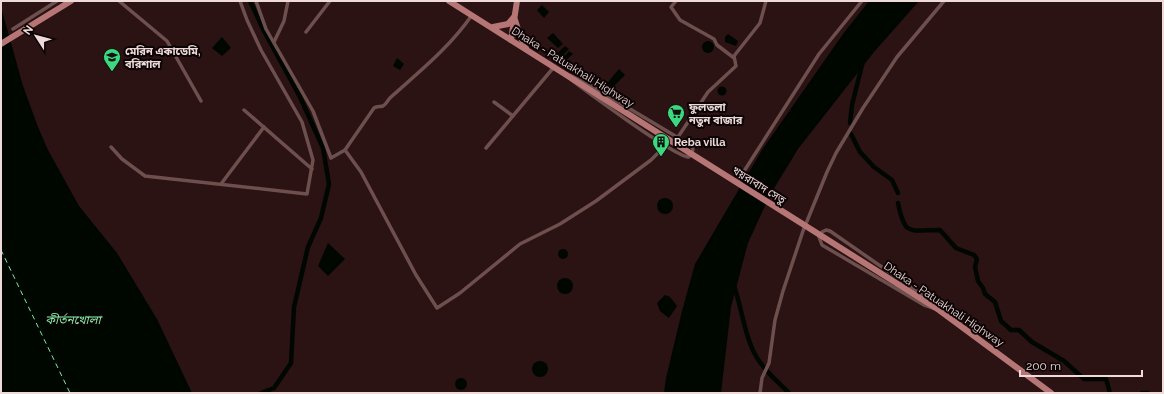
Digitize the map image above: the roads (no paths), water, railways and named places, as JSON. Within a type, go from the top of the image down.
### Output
[{"type":"highway","points":[[1,44],[71,1]]},
{"type":"highway","name":"Dhaka - Patuakhali Highway","points":[[449,1],[685,150]]},
{"type":"highway","points":[[511,40],[517,1]]},
{"type":"highway","points":[[491,27],[497,28],[508,24],[515,16]]},
{"type":"highway","points":[[515,16],[520,36],[527,50]]},
{"type":"highway","name":"খয়রাবাদ সেতু","points":[[685,150],[823,236]]},
{"type":"highway","name":"Dhaka - Patuakhali Highway","points":[[823,236],[939,310],[1051,393]]},
{"type":"street","points":[[13,29],[57,1]]},
{"type":"street","points":[[119,1],[167,40],[201,101]]},
{"type":"street","points":[[111,148],[122,159],[145,176],[304,195],[308,192],[313,160],[302,122],[260,50],[240,1]]},
{"type":"street","points":[[256,1],[266,29],[313,111],[331,158],[345,150],[374,108],[382,107],[386,104],[391,97],[416,76],[458,35],[472,15]]},
{"type":"street","points":[[274,42],[284,22],[288,1]]},
{"type":"street","points":[[306,32],[330,1]]},
{"type":"street","points":[[676,1],[671,8],[680,20],[714,39],[717,45],[734,58],[737,64],[708,92],[678,137]]},
{"type":"street","points":[[734,58],[760,23],[766,1]]},
{"type":"street","points":[[739,179],[819,54],[862,1]]},
{"type":"street","points":[[760,393],[762,378],[769,363],[775,320],[782,292],[803,231],[836,153],[897,57],[944,1]]},
{"type":"street","points":[[486,148],[554,67]]},
{"type":"street","points":[[560,71],[585,82],[692,146],[693,150],[689,157],[680,155],[581,88],[560,71]]},
{"type":"street","points":[[494,102],[512,116]]},
{"type":"street","points":[[244,110],[312,169]]},
{"type":"street","points":[[220,184],[264,127]]},
{"type":"street","points":[[345,150],[361,172],[416,275],[437,308],[460,293],[520,244],[560,224],[596,201],[651,160],[666,145]]},
{"type":"street","points":[[830,231],[928,299],[939,310],[924,305],[822,245],[819,238],[822,232],[830,231]]},
{"type":"water","points":[[869,1],[919,1],[874,52],[798,149],[770,195],[748,243],[731,307],[721,393],[664,393],[666,378],[682,311],[695,264],[762,150],[843,34]]},
{"type":"water","points":[[542,5],[549,12],[544,18],[537,10]]},
{"type":"water","name":"কীর্তনখোলা","points":[[1,7],[23,86],[48,150],[79,206],[117,253],[157,319],[192,393],[1,393]]},
{"type":"water","points":[[553,33],[563,44],[558,48],[547,38]]},
{"type":"water","points":[[728,34],[738,41],[736,46],[725,42],[725,37]]},
{"type":"water","points":[[222,37],[231,48],[222,56],[212,48]]},
{"type":"water","points":[[710,41],[713,42],[713,52],[706,53],[703,52],[702,45],[703,42]]},
{"type":"water","points":[[565,46],[569,49],[557,61],[553,57]]},
{"type":"water","points":[[569,51],[573,54],[565,61],[581,70],[580,73],[559,63]]},
{"type":"water","points":[[397,58],[404,64],[400,70],[393,66]]},
{"type":"water","points":[[619,69],[625,75],[611,89],[604,87]]},
{"type":"water","points":[[722,86],[727,91],[722,96],[717,91]]},
{"type":"water","points":[[665,198],[671,200],[673,206],[671,212],[665,214],[659,212],[657,206],[659,200]]},
{"type":"water","points":[[328,243],[345,259],[328,276],[318,266]]},
{"type":"water","points":[[561,249],[565,249],[567,250],[567,258],[561,259],[558,256],[558,252]]},
{"type":"water","points":[[565,278],[571,280],[573,286],[571,292],[565,294],[559,292],[557,286],[559,280]]},
{"type":"water","points":[[665,295],[670,297],[677,306],[669,318],[660,311],[657,303]]},
{"type":"water","points":[[540,361],[547,366],[548,369],[543,376],[540,377],[533,372],[532,369],[537,362]]},
{"type":"water","points":[[459,378],[463,378],[467,384],[463,390],[459,390],[455,386],[455,382]]},
{"type":"waterway","points":[[250,1],[264,31],[300,97],[323,148],[329,184],[321,218],[308,247],[294,307],[291,363],[274,388],[261,393]]},
{"type":"waterway","points":[[850,123],[852,105],[863,61]]},
{"type":"waterway","points":[[851,134],[860,152],[874,167],[892,180],[898,193]]},
{"type":"waterway","points":[[898,203],[903,222],[910,229],[940,230],[956,248],[974,255],[977,259],[975,267],[978,281],[985,294],[995,302],[1001,321],[1011,330],[1019,330],[1032,342],[1064,361],[1084,379],[1106,379],[1110,393]]},
{"type":"waterway","points":[[733,283],[746,332],[755,355],[768,372],[789,393]]},
{"type":"waterway","points":[[1142,393],[1148,393]]},
{"type":"place","name":"মেরিন একাডেমি, বরিশাল","points":[[112,72]]},
{"type":"place","name":"ফুলতলা নতুন বাজার","points":[[676,128]]},
{"type":"place","name":"Reba villa","points":[[661,157]]}]
